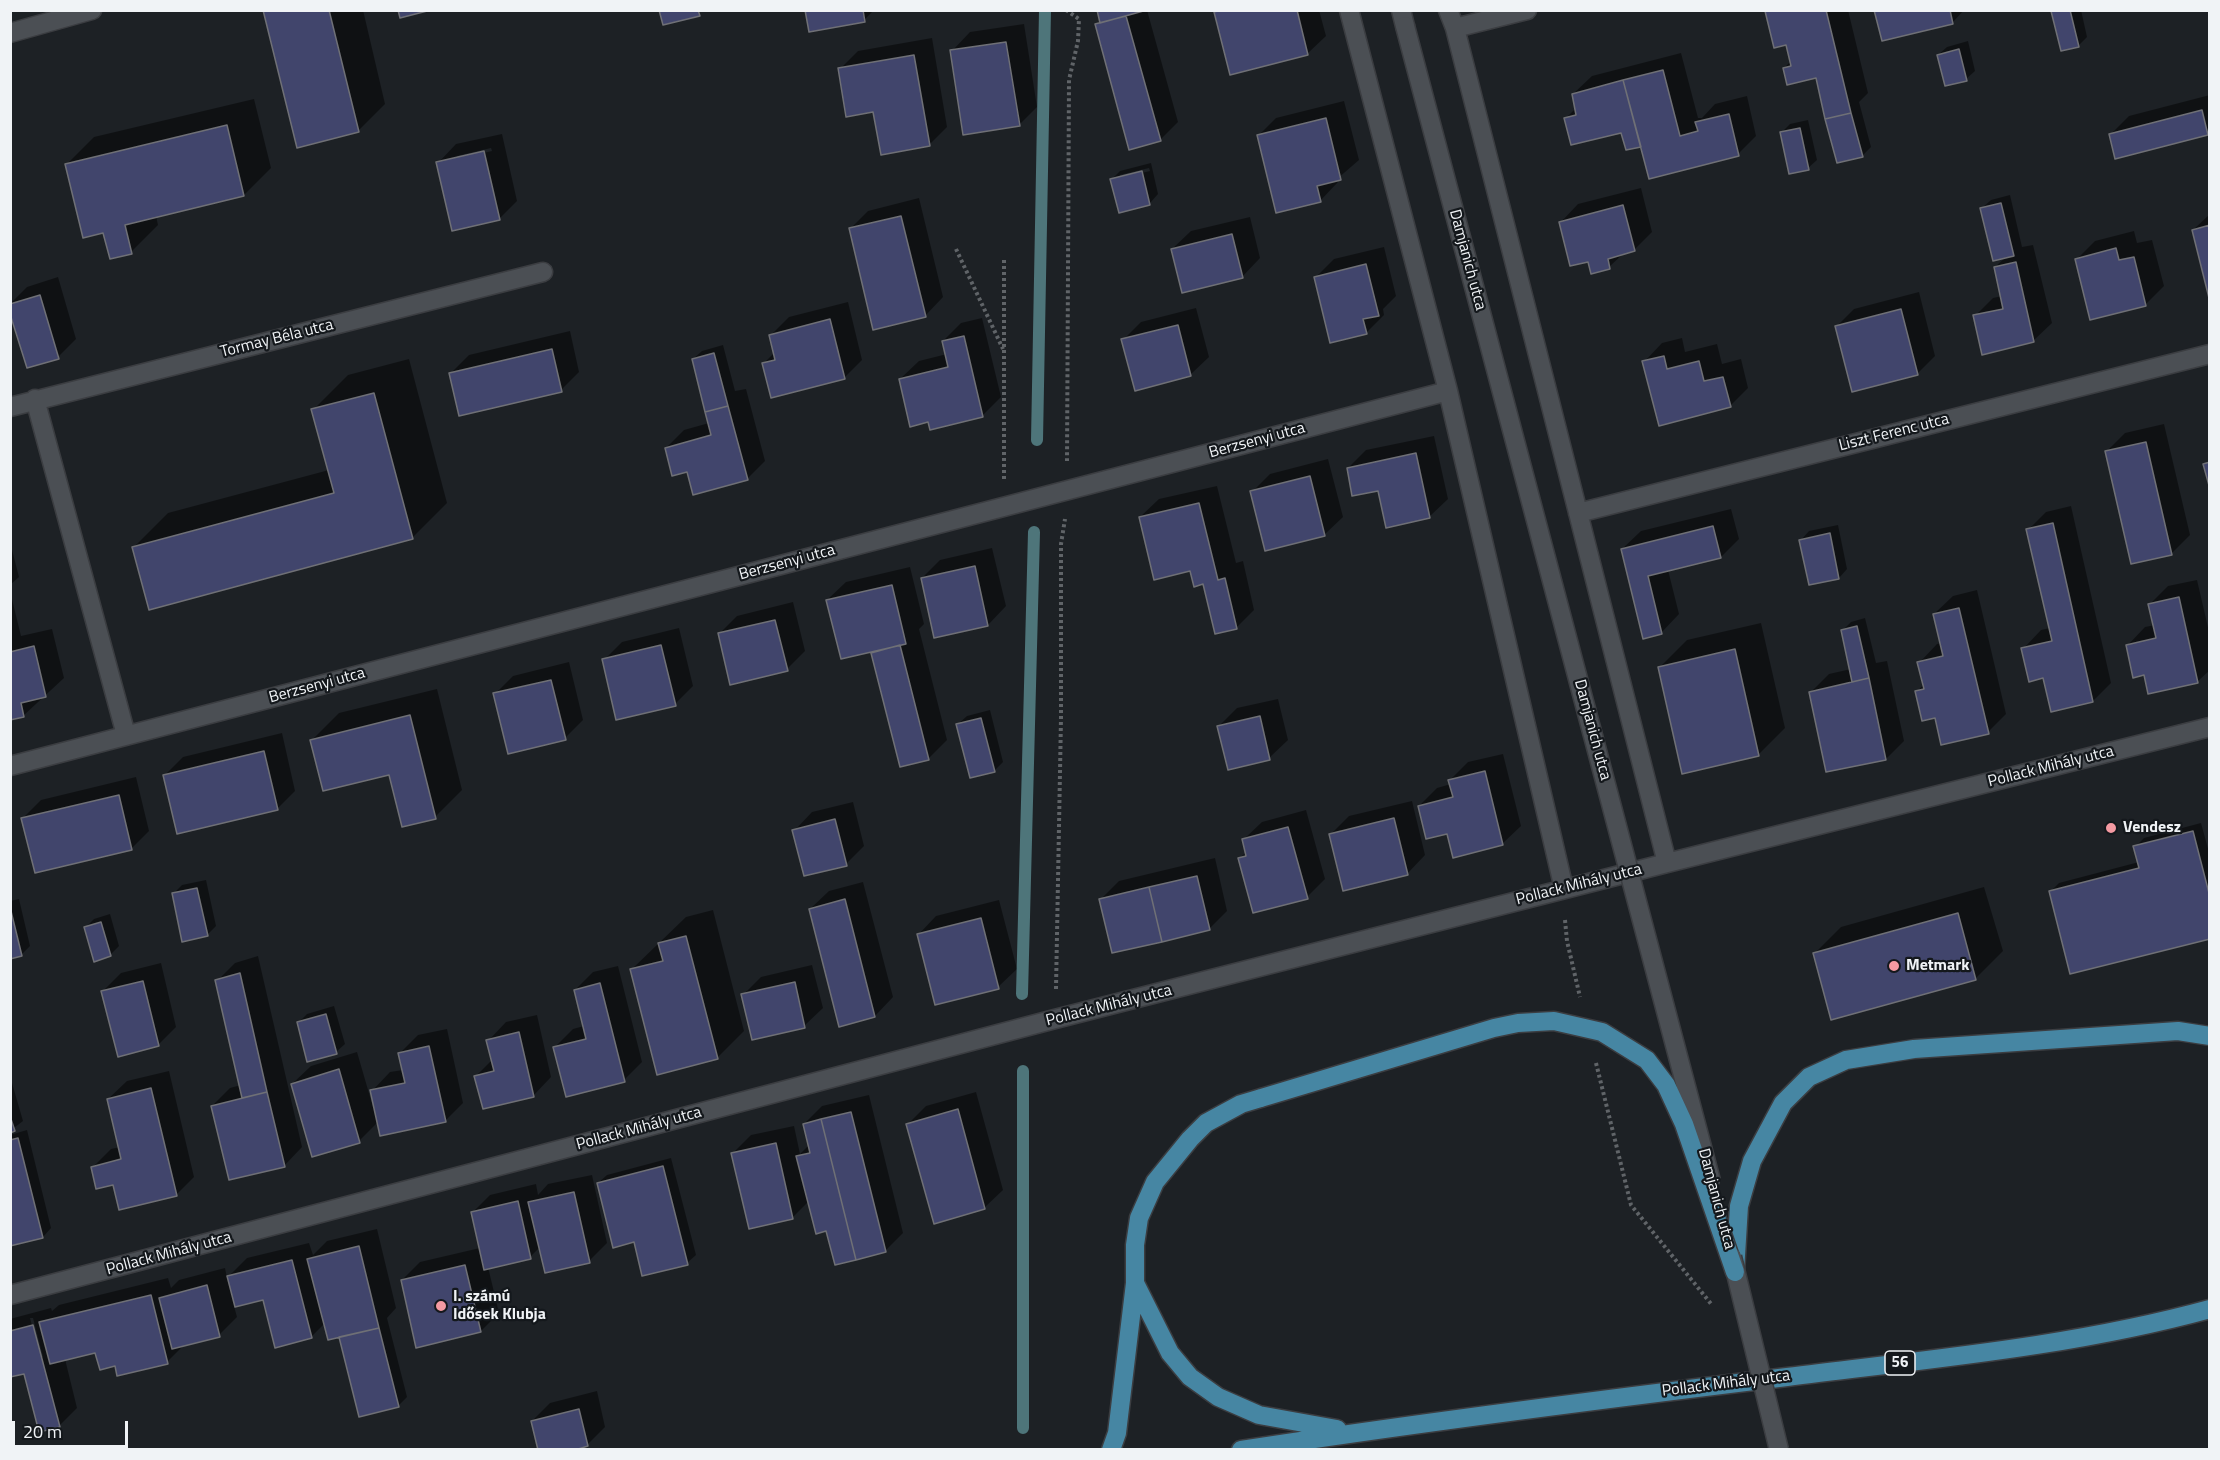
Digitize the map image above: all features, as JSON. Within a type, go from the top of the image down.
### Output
[{"type":"main road","points":[[1111,1449],[1116,1433],[1135,1283],[1138,1218],[1155,1182],[1190,1139],[1206,1123],[1241,1104],[1510,1025],[1554,1021],[1602,1032],[1647,1060],[1666,1085],[1684,1124],[1736,1272]]},
{"type":"main road","points":[[1736,1272],[1739,1206],[1752,1161],[1783,1103],[1809,1077],[1846,1059],[1914,1049],[2178,1030],[2210,1036]]},
{"type":"main road","points":[[1135,1283],[1170,1353],[1190,1377],[1218,1397],[1259,1415],[1357,1432]]},
{"type":"main road","name":"Pollack Mihály utca","points":[[1241,1449],[1600,1399],[2013,1349],[2133,1329],[2210,1309]]},
{"type":"street","points":[[10,33],[92,10]]},
{"type":"street","points":[[1349,10],[1448,391],[1564,889]]},
{"type":"street","points":[[1527,10],[1452,19],[1667,863]]},
{"type":"street","name":"Damjanich utca","points":[[1403,18],[1736,1272],[1779,1449]]},
{"type":"street","name":"Tormay Béla utca","points":[[10,407],[543,272]]},
{"type":"street","name":"Liszt Ferenc utca","points":[[1578,513],[2210,354]]},
{"type":"street","name":"Berzsenyi utca","points":[[10,766],[1448,391]]},
{"type":"street","points":[[35,399],[126,735]]},
{"type":"street","name":"Pollack Mihály utca","points":[[10,1295],[1032,1025],[2210,727]]},
{"type":"path","points":[[956,249],[1005,353]]},
{"type":"path","points":[[1004,257],[1004,507]]},
{"type":"path","points":[[1631,1205],[1712,1306]]},
{"type":"building","points":[[263,10],[329,10],[359,132],[297,148]]},
{"type":"building","points":[[398,10],[431,10],[400,18]]},
{"type":"building","points":[[659,10],[698,10],[700,16],[663,25]]},
{"type":"building","points":[[805,10],[863,10],[865,22],[809,32]]},
{"type":"building","points":[[1097,10],[1147,10],[1100,23]]},
{"type":"building","points":[[1221,10],[1297,10],[1308,55],[1230,75],[1214,12]]},
{"type":"building","points":[[1826,10],[1851,113],[1825,119],[1816,78],[1787,85],[1783,68],[1791,66],[1786,45],[1774,48],[1765,11]]},
{"type":"building","points":[[1874,10],[1950,10],[1953,24],[1882,41]]},
{"type":"building","points":[[2070,10],[2079,47],[2061,51],[2051,11]]},
{"type":"building","points":[[1126,16],[1161,141],[1129,150],[1095,24]]},
{"type":"building","points":[[1006,42],[1020,126],[963,135],[950,50]]},
{"type":"building","points":[[1959,49],[1967,81],[1945,86],[1937,55]]},
{"type":"building","points":[[914,55],[930,146],[881,155],[873,112],[846,117],[838,68]]},
{"type":"building","points":[[1663,70],[1680,136],[1698,131],[1695,122],[1729,114],[1739,156],[1649,179],[1623,80]]},
{"type":"building","points":[[1623,80],[1641,147],[1626,150],[1621,133],[1571,145],[1564,118],[1576,115],[1572,94]]},
{"type":"building","points":[[2202,110],[2208,135],[2115,159],[2109,134]]},
{"type":"building","points":[[1851,113],[1863,157],[1837,163],[1825,119]]},
{"type":"building","points":[[1326,118],[1341,180],[1317,186],[1321,202],[1276,213],[1257,135]]},
{"type":"building","points":[[227,125],[244,196],[125,225],[132,254],[110,259],[103,233],[83,238],[65,164]]},
{"type":"building","points":[[1800,128],[1809,170],[1789,174],[1780,132]]},
{"type":"building","points":[[484,151],[500,220],[452,231],[436,162]]},
{"type":"building","points":[[1142,171],[1150,205],[1119,213],[1110,179]]},
{"type":"building","points":[[2001,203],[2014,256],[1993,261],[1980,208]]},
{"type":"building","points":[[1623,205],[1635,251],[1608,259],[1610,269],[1591,274],[1588,262],[1570,266],[1559,222]]},
{"type":"building","points":[[901,216],[926,317],[873,330],[849,228]]},
{"type":"building","points":[[2210,225],[2210,298],[2209,298],[2192,230]]},
{"type":"building","points":[[1232,234],[1243,278],[1182,293],[1171,249]]},
{"type":"building","points":[[2116,248],[2119,260],[2134,257],[2146,306],[2090,320],[2075,259]]},
{"type":"building","points":[[2016,262],[2034,342],[1982,355],[1973,315],[2003,309],[1994,267]]},
{"type":"building","points":[[1366,264],[1379,316],[1363,319],[1367,334],[1330,343],[1314,277]]},
{"type":"building","points":[[40,295],[59,359],[27,368],[10,314],[10,304]]},
{"type":"building","points":[[1901,309],[1918,375],[1852,392],[1835,326]]},
{"type":"building","points":[[830,319],[845,379],[771,398],[762,363],[775,360],[769,335]]},
{"type":"building","points":[[1178,325],[1191,376],[1135,391],[1121,339]]},
{"type":"building","points":[[964,336],[983,417],[930,430],[928,422],[910,427],[899,379],[948,367],[942,341]]},
{"type":"building","points":[[552,349],[562,392],[459,416],[449,373]]},
{"type":"building","points":[[714,353],[728,406],[705,412],[692,359]]},
{"type":"building","points":[[1664,356],[1667,369],[1699,361],[1704,381],[1723,377],[1731,407],[1659,426],[1642,361]]},
{"type":"building","points":[[374,393],[413,539],[149,610],[132,547],[334,493],[311,409]]},
{"type":"building","points":[[728,406],[748,480],[693,495],[687,472],[672,476],[665,448],[711,435],[705,412]]},
{"type":"building","points":[[2146,442],[2172,555],[2131,564],[2105,451]]},
{"type":"building","points":[[1416,453],[1430,518],[1386,528],[1378,491],[1352,496],[1347,468]]},
{"type":"building","points":[[2210,462],[2210,489],[2203,464]]},
{"type":"building","points":[[1310,476],[1325,536],[1265,551],[1250,491]]},
{"type":"building","points":[[1199,503],[1218,580],[1225,578],[1237,629],[1215,634],[1203,584],[1194,587],[1190,571],[1154,580],[1139,517]]},
{"type":"building","points":[[2053,523],[2093,702],[2051,712],[2043,678],[2029,682],[2021,648],[2052,641],[2026,529]]},
{"type":"building","points":[[1713,526],[1721,558],[1648,576],[1662,634],[1643,639],[1621,549]]},
{"type":"building","points":[[1830,533],[1839,579],[1809,585],[1799,540]]},
{"type":"building","points":[[975,566],[988,626],[934,638],[921,578]]},
{"type":"building","points":[[892,585],[906,644],[841,659],[826,600]]},
{"type":"building","points":[[2179,597],[2198,683],[2148,694],[2144,675],[2133,678],[2126,645],[2156,638],[2148,604]]},
{"type":"building","points":[[1959,608],[1989,734],[1941,745],[1935,718],[1922,721],[1915,691],[1924,689],[1917,662],[1943,656],[1933,614]]},
{"type":"building","points":[[775,620],[788,671],[730,685],[718,633]]},
{"type":"building","points":[[1857,626],[1869,678],[1852,682],[1841,630]]},
{"type":"building","points":[[661,645],[676,706],[616,720],[602,659]]},
{"type":"building","points":[[900,645],[929,760],[900,767],[871,653]]},
{"type":"building","points":[[34,646],[46,697],[21,703],[24,717],[10,720],[10,652]]},
{"type":"building","points":[[1735,649],[1759,756],[1682,774],[1658,667]]},
{"type":"building","points":[[1869,678],[1886,760],[1826,772],[1809,692]]},
{"type":"building","points":[[551,680],[566,740],[508,754],[493,693]]},
{"type":"building","points":[[410,715],[436,819],[402,827],[389,775],[323,791],[310,740]]},
{"type":"building","points":[[1260,716],[1270,760],[1228,770],[1217,726]]},
{"type":"building","points":[[981,718],[995,772],[970,778],[956,724]]},
{"type":"building","points":[[264,751],[278,810],[177,834],[163,775]]},
{"type":"building","points":[[1485,771],[1503,845],[1453,858],[1447,834],[1426,839],[1418,806],[1453,797],[1448,780]]},
{"type":"building","points":[[119,795],[132,850],[35,873],[21,818]]},
{"type":"building","points":[[1394,818],[1408,875],[1343,891],[1329,834]]},
{"type":"building","points":[[835,819],[847,866],[804,876],[792,830]]},
{"type":"building","points":[[1288,827],[1308,899],[1253,913],[1238,858],[1246,856],[1242,839]]},
{"type":"building","points":[[2193,831],[2210,897],[2210,939],[2070,974],[2049,891],[2139,868],[2133,846]]},
{"type":"building","points":[[1197,876],[1210,930],[1162,942],[1149,887]]},
{"type":"building","points":[[1149,887],[1162,942],[1112,953],[1099,899]]},
{"type":"building","points":[[197,888],[208,936],[182,942],[172,893]]},
{"type":"building","points":[[845,899],[875,1017],[839,1027],[809,909]]},
{"type":"building","points":[[10,907],[22,956],[10,959]]},
{"type":"building","name":"Metmark","points":[[1958,913],[1976,980],[1831,1020],[1813,953]]},
{"type":"building","points":[[981,918],[999,989],[935,1005],[917,934]]},
{"type":"building","points":[[101,922],[111,956],[94,962],[84,927]]},
{"type":"building","points":[[686,936],[718,1059],[657,1075],[630,969],[663,961],[658,943]]},
{"type":"building","points":[[240,973],[267,1092],[242,1098],[215,980]]},
{"type":"building","points":[[143,981],[159,1046],[118,1057],[101,991]]},
{"type":"building","points":[[795,982],[805,1028],[752,1040],[741,994]]},
{"type":"building","points":[[600,983],[625,1082],[566,1097],[553,1047],[586,1039],[574,990]]},
{"type":"building","points":[[326,1014],[337,1054],[307,1062],[297,1022]]},
{"type":"building","points":[[519,1032],[534,1097],[483,1109],[474,1076],[494,1071],[486,1040]]},
{"type":"building","points":[[429,1046],[446,1122],[380,1136],[370,1090],[405,1083],[398,1053]]},
{"type":"building","points":[[339,1069],[360,1143],[312,1157],[291,1084]]},
{"type":"building","points":[[151,1088],[177,1196],[119,1210],[113,1185],[96,1189],[91,1167],[121,1159],[107,1099]]},
{"type":"building","points":[[267,1092],[285,1167],[229,1180],[211,1106]]},
{"type":"building","points":[[958,1109],[985,1209],[934,1224],[906,1124]]},
{"type":"building","points":[[851,1112],[886,1252],[856,1260],[821,1119]]},
{"type":"building","points":[[10,1116],[15,1131],[10,1133]]},
{"type":"building","points":[[821,1119],[856,1260],[835,1265],[826,1231],[816,1234],[796,1156],[810,1153],[803,1124]]},
{"type":"building","points":[[18,1138],[43,1238],[10,1246],[10,1140]]},
{"type":"building","points":[[776,1143],[793,1219],[749,1229],[731,1153]]},
{"type":"building","points":[[663,1166],[688,1265],[642,1276],[634,1242],[613,1248],[597,1183]]},
{"type":"building","points":[[574,1192],[590,1263],[545,1273],[528,1202]]},
{"type":"building","points":[[518,1201],[531,1259],[484,1270],[471,1212]]},
{"type":"building","points":[[359,1246],[379,1328],[328,1340],[307,1259]]},
{"type":"building","points":[[292,1260],[312,1338],[275,1348],[263,1300],[235,1307],[227,1276]]},
{"type":"building","name":"I. számú Idősek Klubja","points":[[465,1265],[481,1332],[416,1348],[401,1280]]},
{"type":"building","points":[[207,1285],[220,1337],[172,1349],[159,1298]]},
{"type":"building","points":[[151,1295],[168,1364],[117,1376],[115,1366],[100,1370],[95,1353],[50,1364],[39,1322]]},
{"type":"building","points":[[33,1325],[60,1427],[39,1432],[24,1374],[10,1377],[10,1331]]},
{"type":"building","points":[[379,1328],[399,1407],[359,1417],[339,1337]]},
{"type":"building","points":[[579,1409],[588,1446],[575,1450],[538,1450],[531,1421]]},
{"type":"waterway","points":[[1037,440],[1045,10]]},
{"type":"waterway","points":[[1022,994],[1034,532]]},
{"type":"waterway","points":[[1023,1071],[1023,1428]]},
{"type":"place","name":"Vendesz","points":[[2111,828]]},
{"type":"place","name":"Metmark","points":[[1894,966]]},
{"type":"place","name":"I. számú Idősek Klubja","points":[[441,1306]]}]
